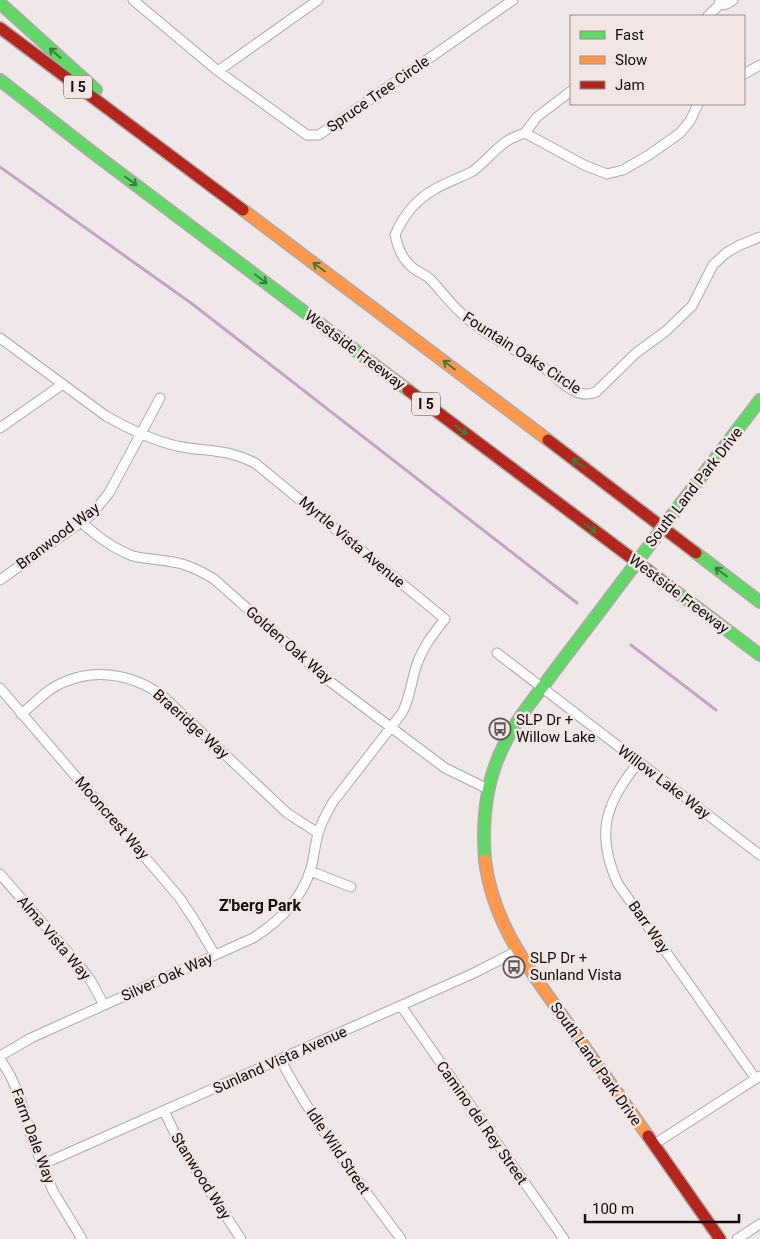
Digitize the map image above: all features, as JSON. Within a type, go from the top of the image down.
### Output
[{"type":"main road","points":[[0,3],[156,144]]},
{"type":"main road","name":"I 5","points":[[0,28],[760,602]]},
{"type":"main road","name":"Westside Freeway","points":[[0,80],[92,152],[760,656]]},
{"type":"main road","points":[[0,89],[92,152]]},
{"type":"main road","name":"South Land Park Drive","points":[[720,1239],[517,952],[498,914],[491,894],[485,868],[483,846],[484,820],[488,789],[503,746],[517,721],[760,400]]},
{"type":"street","name":"Spruce Tree Circle","points":[[133,0],[218,71],[307,136],[318,135],[513,0]]},
{"type":"street","points":[[218,71],[318,0]]},
{"type":"street","points":[[709,15],[719,3],[726,4],[733,0]]},
{"type":"street","points":[[745,73],[760,65]]},
{"type":"street","points":[[570,92],[537,117],[525,133],[584,165],[607,174],[623,170],[649,155],[680,133],[690,121],[698,105]]},
{"type":"street","name":"Fountain Oaks Circle","points":[[525,133],[509,140],[474,170],[423,197],[408,212],[395,235],[402,255],[413,268],[428,277],[459,312],[501,343],[539,364],[577,392],[589,395],[596,392],[625,363],[666,331],[692,306],[713,265],[726,253],[760,237]]},
{"type":"street","name":"Myrtle Vista Avenue","points":[[0,338],[106,416],[141,435],[177,446],[228,452],[255,463],[445,619],[422,652],[408,702],[391,727]]},
{"type":"street","points":[[0,428],[63,384]]},
{"type":"street","points":[[141,435],[160,398]]},
{"type":"street","name":"Branwood Way","points":[[0,580],[81,522],[96,509],[110,493],[141,435]]},
{"type":"street","name":"Golden Oak Way","points":[[81,522],[102,540],[117,549],[134,556],[183,564],[198,569],[214,579],[328,680],[445,768],[488,789]]},
{"type":"street","name":"Willow Lake Way","points":[[497,653],[760,855]]},
{"type":"street","name":"Braeridge Way","points":[[21,714],[51,690],[76,678],[109,674],[125,676],[141,682],[164,697],[287,813],[318,833]]},
{"type":"street","name":"Mooncrest Way","points":[[0,688],[179,897],[215,955]]},
{"type":"street","name":"Silver Oak Way","points":[[0,1057],[31,1038],[253,938],[269,928],[281,917],[298,895],[310,871],[318,833],[333,802],[391,727]]},
{"type":"street","name":"Barr Way","points":[[639,762],[620,787],[612,801],[607,817],[606,846],[611,869],[618,884],[758,1077]]},
{"type":"street","points":[[310,871],[351,887]]},
{"type":"street","name":"Alma Vista Way","points":[[0,874],[80,966],[91,981],[104,1005]]},
{"type":"street","name":"Sunland Vista Avenue","points":[[41,1165],[280,1060],[517,952]]},
{"type":"street","name":"Camino del Rey Street","points":[[400,1006],[564,1239]]},
{"type":"street","name":"Farm Dale Way","points":[[0,1057],[19,1095],[41,1165],[53,1191],[82,1239]]},
{"type":"street","name":"Idle Wild Street","points":[[280,1060],[293,1084],[358,1181],[401,1239]]},
{"type":"street","points":[[653,1145],[758,1077]]},
{"type":"street","name":"Stanwood Way","points":[[164,1111],[184,1152],[241,1239]]},
{"type":"street","points":[[737,1239],[760,1224]]},
{"type":"waterway","points":[[0,167],[191,303],[577,603]]},
{"type":"waterway","points":[[631,645],[716,710]]},
{"type":"traffic: fast","points":[[0,3],[96,90]]},
{"type":"traffic: fast","points":[[0,80],[92,152],[408,390]]},
{"type":"traffic: fast","points":[[682,502],[760,400]]},
{"type":"traffic: fast","points":[[609,599],[682,502]]},
{"type":"traffic: fast","points":[[696,553],[760,602]]},
{"type":"traffic: fast","points":[[670,587],[760,655]]},
{"type":"traffic: fast","points":[[485,860],[484,831],[489,787],[504,745],[524,712],[609,599]]},
{"type":"traffic: slow","points":[[243,210],[548,440]]},
{"type":"traffic: slow","points":[[485,860],[489,883],[496,905],[515,946],[539,983],[648,1136]]},
{"type":"traffic: jam","points":[[0,28],[243,210]]},
{"type":"traffic: jam","points":[[408,390],[670,587]]},
{"type":"traffic: jam","points":[[548,440],[696,553]]},
{"type":"traffic: jam","points":[[648,1136],[720,1239]]},
{"type":"place","name":"SLP Dr + Willow Lake","points":[[500,729]]},
{"type":"place","name":"SLP Dr + Sunland Vista","points":[[514,967]]},
{"type":"district","name":"Z'berg Park","points":[[260,905]]}]
